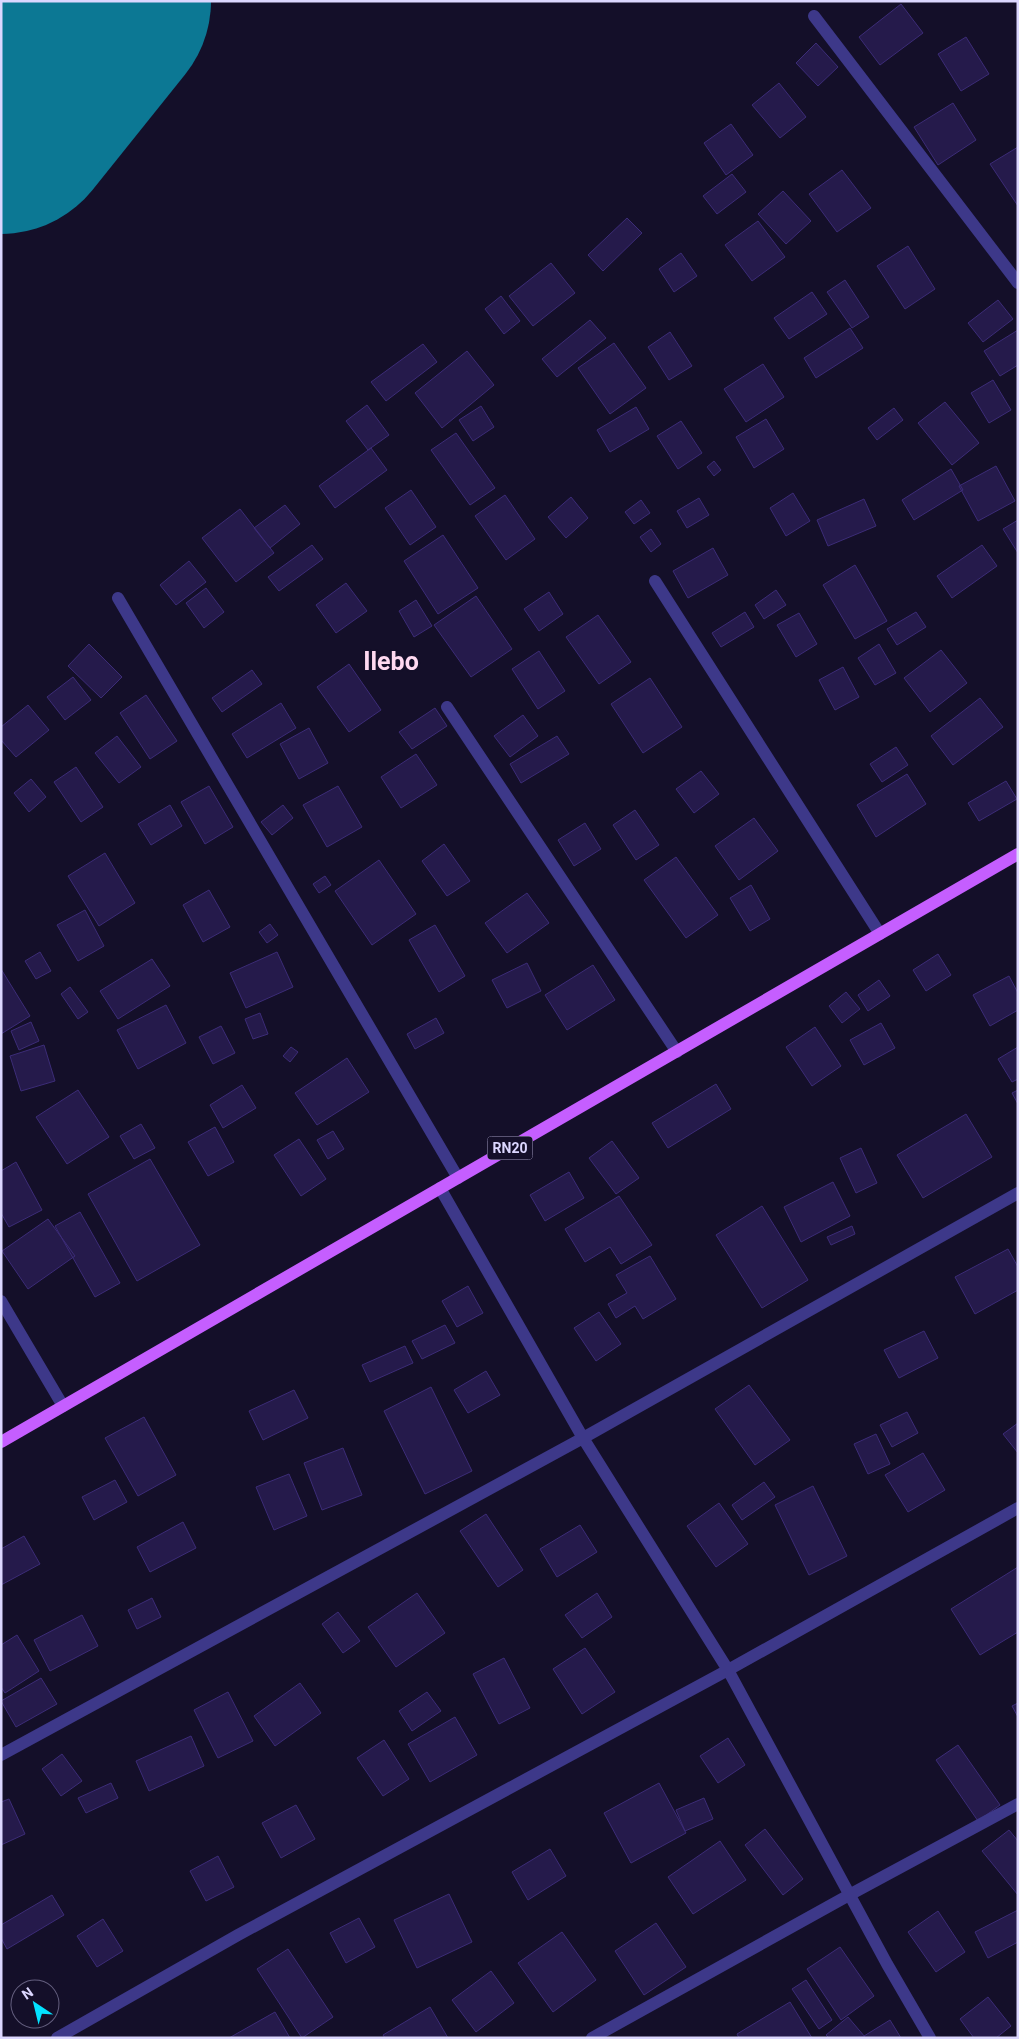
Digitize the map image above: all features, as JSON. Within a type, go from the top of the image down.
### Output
[{"type":"main road","name":"RN20","points":[[1,1442],[1018,854]]},
{"type":"street","points":[[814,16],[1018,283]]},
{"type":"street","points":[[655,581],[880,934]]},
{"type":"street","points":[[118,598],[458,1178]]},
{"type":"street","points":[[447,707],[677,1052]]},
{"type":"street","points":[[440,1188],[583,1438],[728,1670],[930,2038]]},
{"type":"street","points":[[1,1756],[583,1438],[1018,1193]]},
{"type":"street","points":[[1,1301],[63,1406]]},
{"type":"street","points":[[57,2038],[238,1935],[728,1670],[1018,1508]]},
{"type":"street","points":[[592,2038],[851,1894],[1018,1804]]},
{"type":"building","points":[[901,4],[923,33],[880,65],[859,37]]},
{"type":"building","points":[[966,37],[989,74],[961,91],[938,54]]},
{"type":"building","points":[[816,43],[838,67],[818,86],[796,63]]},
{"type":"building","points":[[779,83],[806,117],[780,138],[752,105]]},
{"type":"building","points":[[953,103],[976,140],[938,165],[914,127]]},
{"type":"building","points":[[731,124],[753,155],[726,175],[704,143]]},
{"type":"building","points":[[1018,147],[1018,206],[990,164]]},
{"type":"building","points":[[842,170],[871,208],[837,232],[809,194]]},
{"type":"building","points":[[732,174],[746,192],[717,214],[703,196]]},
{"type":"building","points":[[783,191],[811,221],[786,244],[758,214]]},
{"type":"building","points":[[627,218],[642,233],[603,271],[588,255]]},
{"type":"building","points":[[758,221],[785,257],[752,281],[725,245]]},
{"type":"building","points":[[908,246],[935,289],[905,309],[877,266]]},
{"type":"building","points":[[681,253],[697,276],[674,292],[659,269]]},
{"type":"building","points":[[551,263],[575,293],[533,326],[509,296]]},
{"type":"building","points":[[845,280],[869,317],[852,328],[827,292]]},
{"type":"building","points":[[812,292],[827,314],[789,339],[774,318]]},
{"type":"building","points":[[501,296],[520,321],[504,334],[485,309]]},
{"type":"building","points":[[998,300],[1013,319],[983,342],[968,323]]},
{"type":"building","points":[[590,320],[606,338],[557,377],[542,359]]},
{"type":"building","points":[[850,328],[863,348],[816,378],[804,358]]},
{"type":"building","points":[[1018,330],[1018,365],[1000,376],[984,351]]},
{"type":"building","points":[[670,332],[692,366],[669,380],[648,347]]},
{"type":"building","points":[[614,343],[646,388],[610,414],[578,368]]},
{"type":"building","points":[[423,344],[437,362],[386,401],[371,382]]},
{"type":"building","points":[[467,351],[494,385],[442,428],[415,393]]},
{"type":"building","points":[[763,364],[784,397],[746,422],[724,389]]},
{"type":"building","points":[[993,380],[1011,410],[989,423],[971,393]]},
{"type":"building","points":[[945,402],[979,443],[952,465],[918,423]]},
{"type":"building","points":[[367,405],[389,435],[368,450],[346,421]]},
{"type":"building","points":[[481,406],[494,427],[473,441],[459,420]]},
{"type":"building","points":[[636,407],[649,429],[610,452],[597,430]]},
{"type":"building","points":[[894,408],[903,420],[877,440],[868,428]]},
{"type":"building","points":[[766,419],[784,449],[754,468],[736,437]]},
{"type":"building","points":[[681,421],[702,453],[678,469],[657,436]]},
{"type":"building","points":[[456,433],[495,488],[470,505],[431,450]]},
{"type":"building","points":[[371,448],[387,470],[335,508],[319,486]]},
{"type":"building","points":[[714,461],[721,470],[714,476],[707,467]]},
{"type":"building","points":[[996,466],[1015,501],[978,521],[959,486]]},
{"type":"building","points":[[951,469],[963,490],[914,520],[902,500]]},
{"type":"building","points":[[411,490],[436,527],[410,545],[385,508]]},
{"type":"building","points":[[793,493],[810,521],[786,536],[770,508]]},
{"type":"building","points":[[505,495],[535,539],[506,560],[475,516]]},
{"type":"building","points":[[571,497],[588,518],[566,538],[548,517]]},
{"type":"building","points":[[699,498],[709,515],[687,528],[677,511]]},
{"type":"building","points":[[864,499],[876,526],[828,546],[817,520]]},
{"type":"building","points":[[641,500],[650,513],[634,524],[625,512]]},
{"type":"building","points":[[285,505],[300,524],[270,548],[254,528]]},
{"type":"building","points":[[240,509],[274,553],[236,582],[202,538]]},
{"type":"building","points":[[1018,520],[1018,553],[1003,529]]},
{"type":"building","points":[[651,529],[661,544],[651,552],[640,537]]},
{"type":"building","points":[[443,535],[478,588],[438,614],[404,561]]},
{"type":"building","points":[[312,545],[323,559],[279,591],[268,577]]},
{"type":"building","points":[[982,545],[997,566],[952,598],[937,576]]},
{"type":"building","points":[[713,548],[728,575],[688,598],[673,571]]},
{"type":"building","points":[[189,561],[206,582],[176,605],[160,585]]},
{"type":"building","points":[[855,565],[887,621],[855,639],[823,585]]},
{"type":"building","points":[[346,583],[367,611],[336,633],[316,605]]},
{"type":"building","points":[[206,588],[224,612],[204,628],[186,603]]},
{"type":"building","points":[[776,590],[786,605],[764,619],[755,605]]},
{"type":"building","points":[[549,592],[563,614],[539,631],[524,609]]},
{"type":"building","points":[[476,596],[512,649],[471,677],[434,625]]},
{"type":"building","points":[[416,600],[432,626],[414,637],[399,611]]},
{"type":"building","points":[[745,612],[754,627],[721,647],[712,633]]},
{"type":"building","points":[[916,612],[926,627],[897,645],[887,629]]},
{"type":"building","points":[[799,613],[817,644],[796,657],[777,625]]},
{"type":"building","points":[[598,615],[631,662],[599,684],[566,637]]},
{"type":"building","points":[[89,644],[122,677],[101,698],[68,666]]},
{"type":"building","points":[[879,644],[896,673],[875,685],[858,658]]},
{"type":"building","points":[[941,650],[967,683],[930,712],[904,678]]},
{"type":"building","points":[[539,651],[565,691],[538,709],[512,669]]},
{"type":"building","points":[[349,664],[381,710],[349,732],[317,687]]},
{"type":"building","points":[[843,667],[859,697],[835,710],[819,680]]},
{"type":"building","points":[[252,670],[262,684],[222,712],[212,698]]},
{"type":"building","points":[[73,677],[91,700],[65,720],[47,697]]},
{"type":"building","points":[[650,678],[682,727],[643,753],[611,704]]},
{"type":"building","points":[[146,695],[177,741],[150,759],[120,713]]},
{"type":"building","points":[[980,698],[1003,727],[953,765],[931,736]]},
{"type":"building","points":[[281,703],[296,728],[247,758],[232,734]]},
{"type":"building","points":[[28,705],[49,730],[16,757],[1,740],[1,727]]},
{"type":"building","points":[[435,708],[447,726],[412,749],[399,732]]},
{"type":"building","points":[[523,715],[538,736],[510,757],[494,736]]},
{"type":"building","points":[[309,728],[328,763],[299,779],[280,744]]},
{"type":"building","points":[[117,736],[141,767],[119,783],[95,753]]},
{"type":"building","points":[[557,736],[569,754],[521,783],[510,764]]},
{"type":"building","points":[[896,747],[908,765],[882,782],[870,764]]},
{"type":"building","points":[[416,754],[437,785],[401,808],[381,777]]},
{"type":"building","points":[[76,767],[103,807],[81,822],[54,782]]},
{"type":"building","points":[[701,771],[719,794],[694,813],[676,789]]},
{"type":"building","points":[[907,774],[926,804],[876,837],[857,805]]},
{"type":"building","points":[[31,779],[46,797],[29,812],[14,793]]},
{"type":"building","points":[[1006,781],[1017,799],[979,821],[968,803]]},
{"type":"building","points":[[209,786],[233,827],[205,844],[181,802]]},
{"type":"building","points":[[338,786],[362,827],[327,847],[303,805]]},
{"type":"building","points":[[170,805],[182,826],[151,845],[138,824]]},
{"type":"building","points":[[283,805],[293,818],[272,835],[261,822]]},
{"type":"building","points":[[635,810],[659,845],[636,860],[613,825]]},
{"type":"building","points":[[754,818],[778,851],[739,880],[715,846]]},
{"type":"building","points":[[585,823],[601,849],[574,866],[558,840]]},
{"type":"building","points":[[444,844],[470,881],[447,896],[422,861]]},
{"type":"building","points":[[105,853],[135,903],[99,926],[68,876]]},
{"type":"building","points":[[676,857],[718,915],[686,938],[644,880]]},
{"type":"building","points":[[379,860],[416,914],[372,945],[335,891]]},
{"type":"building","points":[[325,876],[331,885],[319,893],[313,884]]},
{"type":"building","points":[[751,885],[770,919],[750,931],[730,898]]},
{"type":"building","points":[[209,890],[230,927],[203,942],[183,905]]},
{"type":"building","points":[[527,893],[549,923],[507,953],[485,923]]},
{"type":"building","points":[[85,910],[104,946],[78,961],[57,925]]},
{"type":"building","points":[[270,924],[278,935],[267,943],[259,932]]},
{"type":"building","points":[[435,925],[465,976],[439,992],[409,940]]},
{"type":"building","points":[[40,952],[51,971],[36,979],[25,961]]},
{"type":"building","points":[[277,952],[293,987],[246,1008],[230,973]]},
{"type":"building","points":[[938,954],[951,975],[926,991],[913,970]]},
{"type":"building","points":[[152,959],[170,986],[118,1019],[100,991]]},
{"type":"building","points":[[527,963],[541,991],[507,1008],[492,980]]},
{"type":"building","points":[[593,965],[615,1000],[567,1030],[545,995]]},
{"type":"building","points":[[1,969],[30,1016],[1,1034]]},
{"type":"building","points":[[1009,976],[1018,993],[1018,1010],[990,1026],[973,995]]},
{"type":"building","points":[[879,980],[890,996],[868,1011],[858,995]]},
{"type":"building","points":[[70,987],[88,1012],[78,1019],[61,994]]},
{"type":"building","points":[[846,992],[860,1009],[842,1023],[829,1006]]},
{"type":"building","points":[[166,1005],[186,1043],[138,1069],[117,1030]]},
{"type":"building","points":[[260,1013],[268,1034],[253,1039],[245,1019]]},
{"type":"building","points":[[436,1018],[444,1033],[415,1049],[407,1034]]},
{"type":"building","points":[[31,1022],[39,1041],[19,1050],[11,1031]]},
{"type":"building","points":[[881,1023],[895,1048],[864,1065],[850,1040]]},
{"type":"building","points":[[221,1026],[235,1053],[213,1064],[199,1037]]},
{"type":"building","points":[[815,1027],[841,1066],[812,1086],[786,1047]]},
{"type":"building","points":[[44,1045],[55,1081],[21,1091],[10,1056]]},
{"type":"building","points":[[291,1047],[298,1052],[290,1062],[283,1056]]},
{"type":"building","points":[[1018,1047],[1018,1079],[1012,1082],[998,1059]]},
{"type":"building","points":[[347,1058],[369,1092],[317,1125],[295,1093]]},
{"type":"building","points":[[716,1084],[731,1109],[668,1148],[652,1123]]},
{"type":"building","points":[[242,1085],[256,1108],[223,1128],[210,1105]]},
{"type":"building","points":[[78,1090],[109,1137],[67,1164],[36,1117]]},
{"type":"building","points":[[1018,1090],[1018,1104],[1012,1093]]},
{"type":"building","points":[[966,1114],[992,1157],[923,1198],[897,1155]]},
{"type":"building","points":[[141,1124],[155,1148],[134,1159],[120,1136]]},
{"type":"building","points":[[215,1127],[234,1162],[208,1176],[188,1142]]},
{"type":"building","points":[[333,1131],[344,1149],[328,1159],[317,1140]]},
{"type":"building","points":[[299,1139],[326,1179],[301,1196],[274,1155]]},
{"type":"building","points":[[612,1141],[639,1178],[616,1194],[589,1158]]},
{"type":"building","points":[[861,1148],[877,1183],[856,1193],[840,1158]]},
{"type":"building","points":[[150,1159],[200,1245],[137,1281],[88,1194]]},
{"type":"building","points":[[16,1162],[42,1210],[9,1227],[1,1213],[1,1171]]},
{"type":"building","points":[[569,1172],[584,1198],[545,1221],[530,1195]]},
{"type":"building","points":[[833,1182],[850,1216],[801,1242],[784,1207]]},
{"type":"building","points":[[619,1196],[652,1245],[621,1264],[610,1247],[585,1262],[565,1229]]},
{"type":"building","points":[[762,1206],[808,1280],[762,1308],[716,1235]]},
{"type":"building","points":[[80,1212],[120,1283],[95,1297],[55,1226]]},
{"type":"building","points":[[48,1219],[75,1256],[28,1289],[2,1251]]},
{"type":"building","points":[[852,1226],[855,1234],[831,1245],[827,1237]]},
{"type":"building","points":[[1008,1249],[1018,1267],[1018,1290],[975,1314],[955,1277]]},
{"type":"building","points":[[650,1256],[676,1299],[643,1319],[635,1306],[616,1318],[608,1304],[627,1293],[616,1275]]},
{"type":"building","points":[[468,1286],[483,1313],[457,1327],[442,1301]]},
{"type":"building","points":[[599,1312],[621,1344],[596,1361],[574,1328]]},
{"type":"building","points":[[445,1325],[455,1343],[422,1359],[412,1341]]},
{"type":"building","points":[[924,1331],[938,1358],[899,1378],[884,1350]]},
{"type":"building","points":[[405,1346],[413,1363],[370,1382],[362,1365]]},
{"type":"building","points":[[486,1371],[500,1395],[468,1413],[454,1390]]},
{"type":"building","points":[[749,1385],[790,1440],[755,1465],[715,1409]]},
{"type":"building","points":[[431,1387],[472,1471],[425,1494],[384,1411]]},
{"type":"building","points":[[294,1390],[308,1418],[263,1440],[249,1411]]},
{"type":"building","points":[[907,1412],[918,1433],[892,1447],[880,1425]]},
{"type":"building","points":[[144,1417],[176,1475],[138,1496],[105,1438]]},
{"type":"building","points":[[1018,1423],[1018,1453],[1003,1434]]},
{"type":"building","points":[[876,1434],[890,1464],[868,1474],[854,1444]]},
{"type":"building","points":[[343,1448],[362,1495],[322,1510],[304,1463]]},
{"type":"building","points":[[923,1453],[945,1490],[908,1512],[885,1475]]},
{"type":"building","points":[[289,1474],[307,1516],[274,1530],[256,1487]]},
{"type":"building","points":[[115,1480],[127,1502],[94,1520],[82,1497]]},
{"type":"building","points":[[764,1482],[775,1497],[742,1520],[732,1505]]},
{"type":"building","points":[[813,1486],[847,1556],[809,1575],[775,1505]]},
{"type":"building","points":[[719,1503],[748,1544],[716,1567],[687,1526]]},
{"type":"building","points":[[486,1514],[523,1570],[498,1587],[460,1531]]},
{"type":"building","points":[[183,1522],[196,1548],[150,1572],[137,1547]]},
{"type":"building","points":[[580,1525],[597,1552],[557,1577],[540,1549]]},
{"type":"building","points":[[24,1536],[40,1564],[1,1585],[1,1549]]},
{"type":"building","points":[[1018,1567],[1018,1632],[980,1655],[951,1609]]},
{"type":"building","points":[[417,1593],[445,1633],[396,1667],[368,1627]]},
{"type":"building","points":[[597,1593],[612,1617],[582,1638],[565,1615]]},
{"type":"building","points":[[152,1598],[161,1617],[137,1629],[128,1610]]},
{"type":"building","points":[[338,1612],[360,1641],[343,1653],[322,1624]]},
{"type":"building","points":[[82,1615],[98,1646],[50,1671],[34,1640]]},
{"type":"building","points":[[17,1635],[39,1671],[5,1693],[1,1687],[1,1645]]},
{"type":"building","points":[[585,1648],[615,1692],[582,1714],[553,1669]]},
{"type":"building","points":[[504,1658],[530,1708],[499,1724],[473,1674]]},
{"type":"building","points":[[41,1678],[57,1704],[16,1727],[1,1701]]},
{"type":"building","points":[[300,1683],[321,1713],[275,1746],[254,1716]]},
{"type":"building","points":[[228,1692],[253,1741],[218,1758],[194,1710]]},
{"type":"building","points":[[427,1692],[441,1711],[412,1731],[399,1711]]},
{"type":"building","points":[[1018,1703],[1018,1717],[1012,1706]]},
{"type":"building","points":[[455,1717],[477,1755],[430,1782],[408,1744]]},
{"type":"building","points":[[191,1736],[204,1766],[149,1791],[136,1761]]},
{"type":"building","points":[[728,1738],[745,1765],[718,1783],[700,1756]]},
{"type":"building","points":[[384,1740],[409,1779],[383,1796],[357,1758]]},
{"type":"building","points":[[958,1745],[1000,1805],[978,1821],[936,1760]]},
{"type":"building","points":[[62,1754],[82,1781],[61,1796],[42,1769]]},
{"type":"building","points":[[111,1783],[118,1798],[86,1813],[78,1798]]},
{"type":"building","points":[[659,1783],[686,1833],[631,1863],[604,1813]]},
{"type":"building","points":[[704,1798],[713,1819],[685,1831],[676,1810]]},
{"type":"building","points":[[9,1799],[25,1834],[1,1845],[1,1802]]},
{"type":"building","points":[[296,1805],[315,1839],[281,1858],[262,1823]]},
{"type":"building","points":[[765,1829],[803,1879],[783,1895],[745,1845]]},
{"type":"building","points":[[1009,1830],[1018,1841],[1018,1895],[982,1851]]},
{"type":"building","points":[[720,1841],[746,1880],[693,1914],[668,1877]]},
{"type":"building","points":[[550,1849],[566,1876],[528,1900],[512,1872]]},
{"type":"building","points":[[218,1856],[234,1887],[206,1901],[190,1871]]},
{"type":"building","points":[[449,1894],[472,1942],[417,1968],[394,1920]]},
{"type":"building","points":[[52,1895],[64,1915],[7,1949],[1,1938],[1,1925]]},
{"type":"building","points":[[1018,1910],[1018,1942],[988,1958],[975,1932]]},
{"type":"building","points":[[938,1911],[965,1952],[936,1972],[908,1932]]},
{"type":"building","points":[[359,1918],[375,1947],[346,1963],[330,1933]]},
{"type":"building","points":[[103,1919],[123,1951],[97,1967],[77,1936]]},
{"type":"building","points":[[656,1923],[686,1967],[644,1995],[615,1951]]},
{"type":"building","points":[[562,1932],[596,1980],[553,2012],[518,1963]]},
{"type":"building","points":[[840,1947],[874,1996],[841,2020],[807,1969]]},
{"type":"building","points":[[288,1949],[333,2017],[302,2038],[257,1969]]},
{"type":"building","points":[[491,1971],[514,2003],[476,2032],[452,2000]]},
{"type":"building","points":[[806,1980],[832,2020],[819,2029],[792,1989]]},
{"type":"building","points":[[988,1997],[1011,2026],[996,2038],[974,2038],[960,2019]]},
{"type":"building","points":[[790,2002],[812,2038],[739,2038],[737,2034]]},
{"type":"building","points":[[430,2007],[448,2038],[385,2038],[383,2035]]},
{"type":"building","points":[[275,2012],[290,2038],[229,2038]]},
{"type":"building","points":[[848,2017],[865,2037],[829,2038],[826,2035]]},
{"type":"building","points":[[890,2020],[901,2038],[865,2038],[864,2036]]},
{"type":"runway","points":[[1,117],[94,1]]},
{"type":"district","name":"Ilebo","points":[[391,661]]}]
